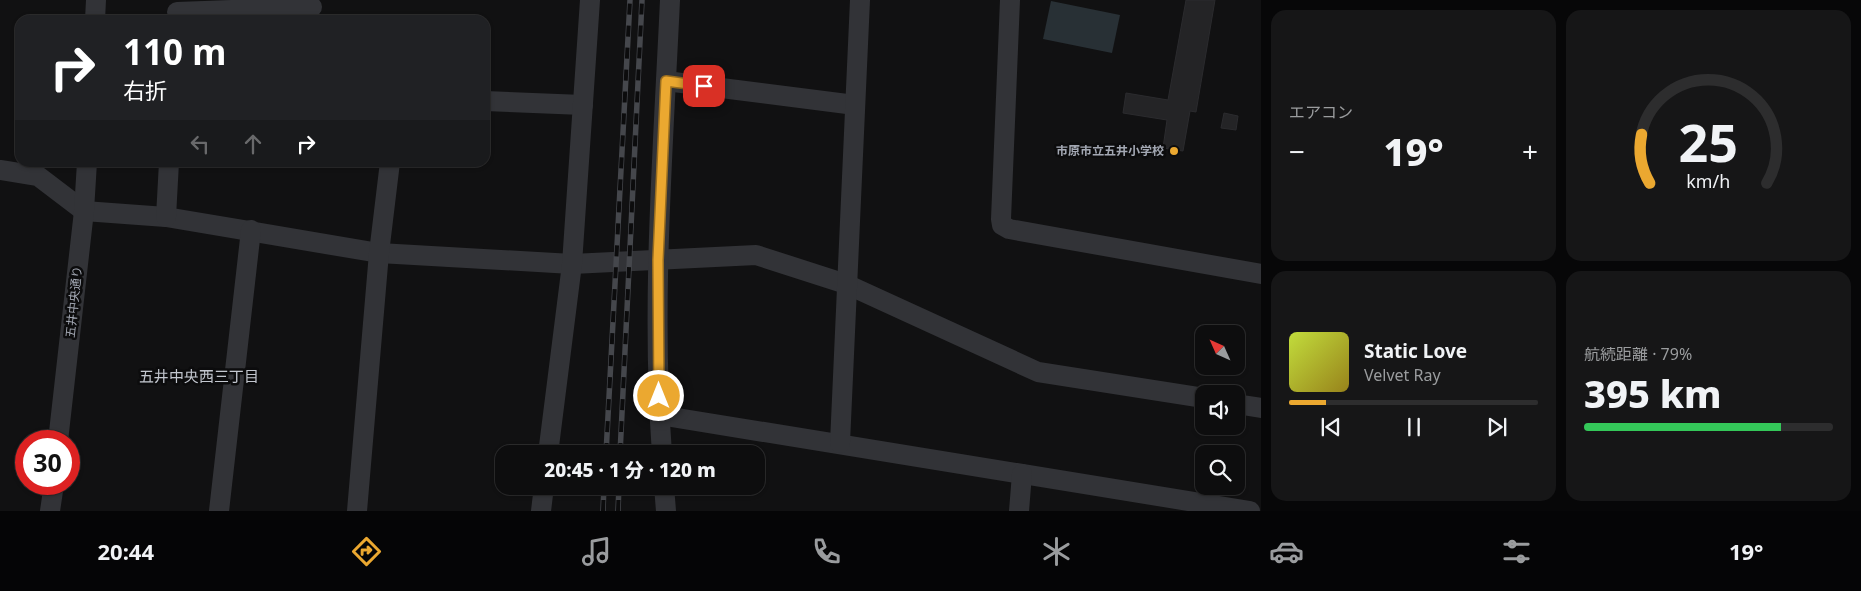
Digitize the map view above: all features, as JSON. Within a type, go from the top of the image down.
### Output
[{"type":"street","points":[[95,15],[96,0]]},
{"type":"street","points":[[549,445],[572,264],[590,0]]},
{"type":"street","points":[[661,445],[659,415],[658,260],[670,0]]},
{"type":"street","points":[[840,443],[860,0]]},
{"type":"street","points":[[1010,0],[1000,219],[1002,225],[1009,229],[1261,274]]},
{"type":"street","points":[[177,11],[312,9]]},
{"type":"street","points":[[666,81],[855,105]]},
{"type":"street","points":[[490,101],[583,105]]},
{"type":"street","name":"五井中央通り","points":[[59,430],[84,211],[87,167]]},
{"type":"street","points":[[166,217],[169,167]]},
{"type":"street","points":[[357,511],[379,253],[389,167]]},
{"type":"street","points":[[0,170],[38,176],[84,211],[166,217],[379,253],[572,264],[756,255],[846,284],[1038,372],[1195,397]]},
{"type":"street","points":[[219,511],[251,230]]},
{"type":"street","points":[[1245,405],[1261,408]]},
{"type":"street","points":[[659,415],[1250,511]]},
{"type":"street","points":[[1019,511],[1022,474]]},
{"type":"street","points":[[50,511],[52,495]]},
{"type":"street","points":[[541,511],[543,495]]},
{"type":"street","points":[[665,495],[666,511]]},
{"type":"shaded area","points":[[1051,1],[1120,15],[1112,53],[1043,39]]},
{"type":"building","points":[[1186,0],[1215,0],[1196,112],[1190,111],[1183,151],[1163,148],[1167,120],[1123,113],[1126,93],[1168,100]]},
{"type":"building","points":[[1224,113],[1238,116],[1236,130],[1221,128]]},
{"type":"railway","points":[[606,445],[630,0]]},
{"type":"railway","points":[[620,445],[642,0]]},
{"type":"railway","points":[[603,511],[604,495]]},
{"type":"railway","points":[[618,511],[619,495]]},
{"type":"place","name":"市原市立五井小学校","points":[[1174,151]]},
{"type":"district","name":"五井中央西三丁目","points":[[199,377]]},
{"type":"route","points":[[659,396],[658,260],[666,81],[704,86]]}]
